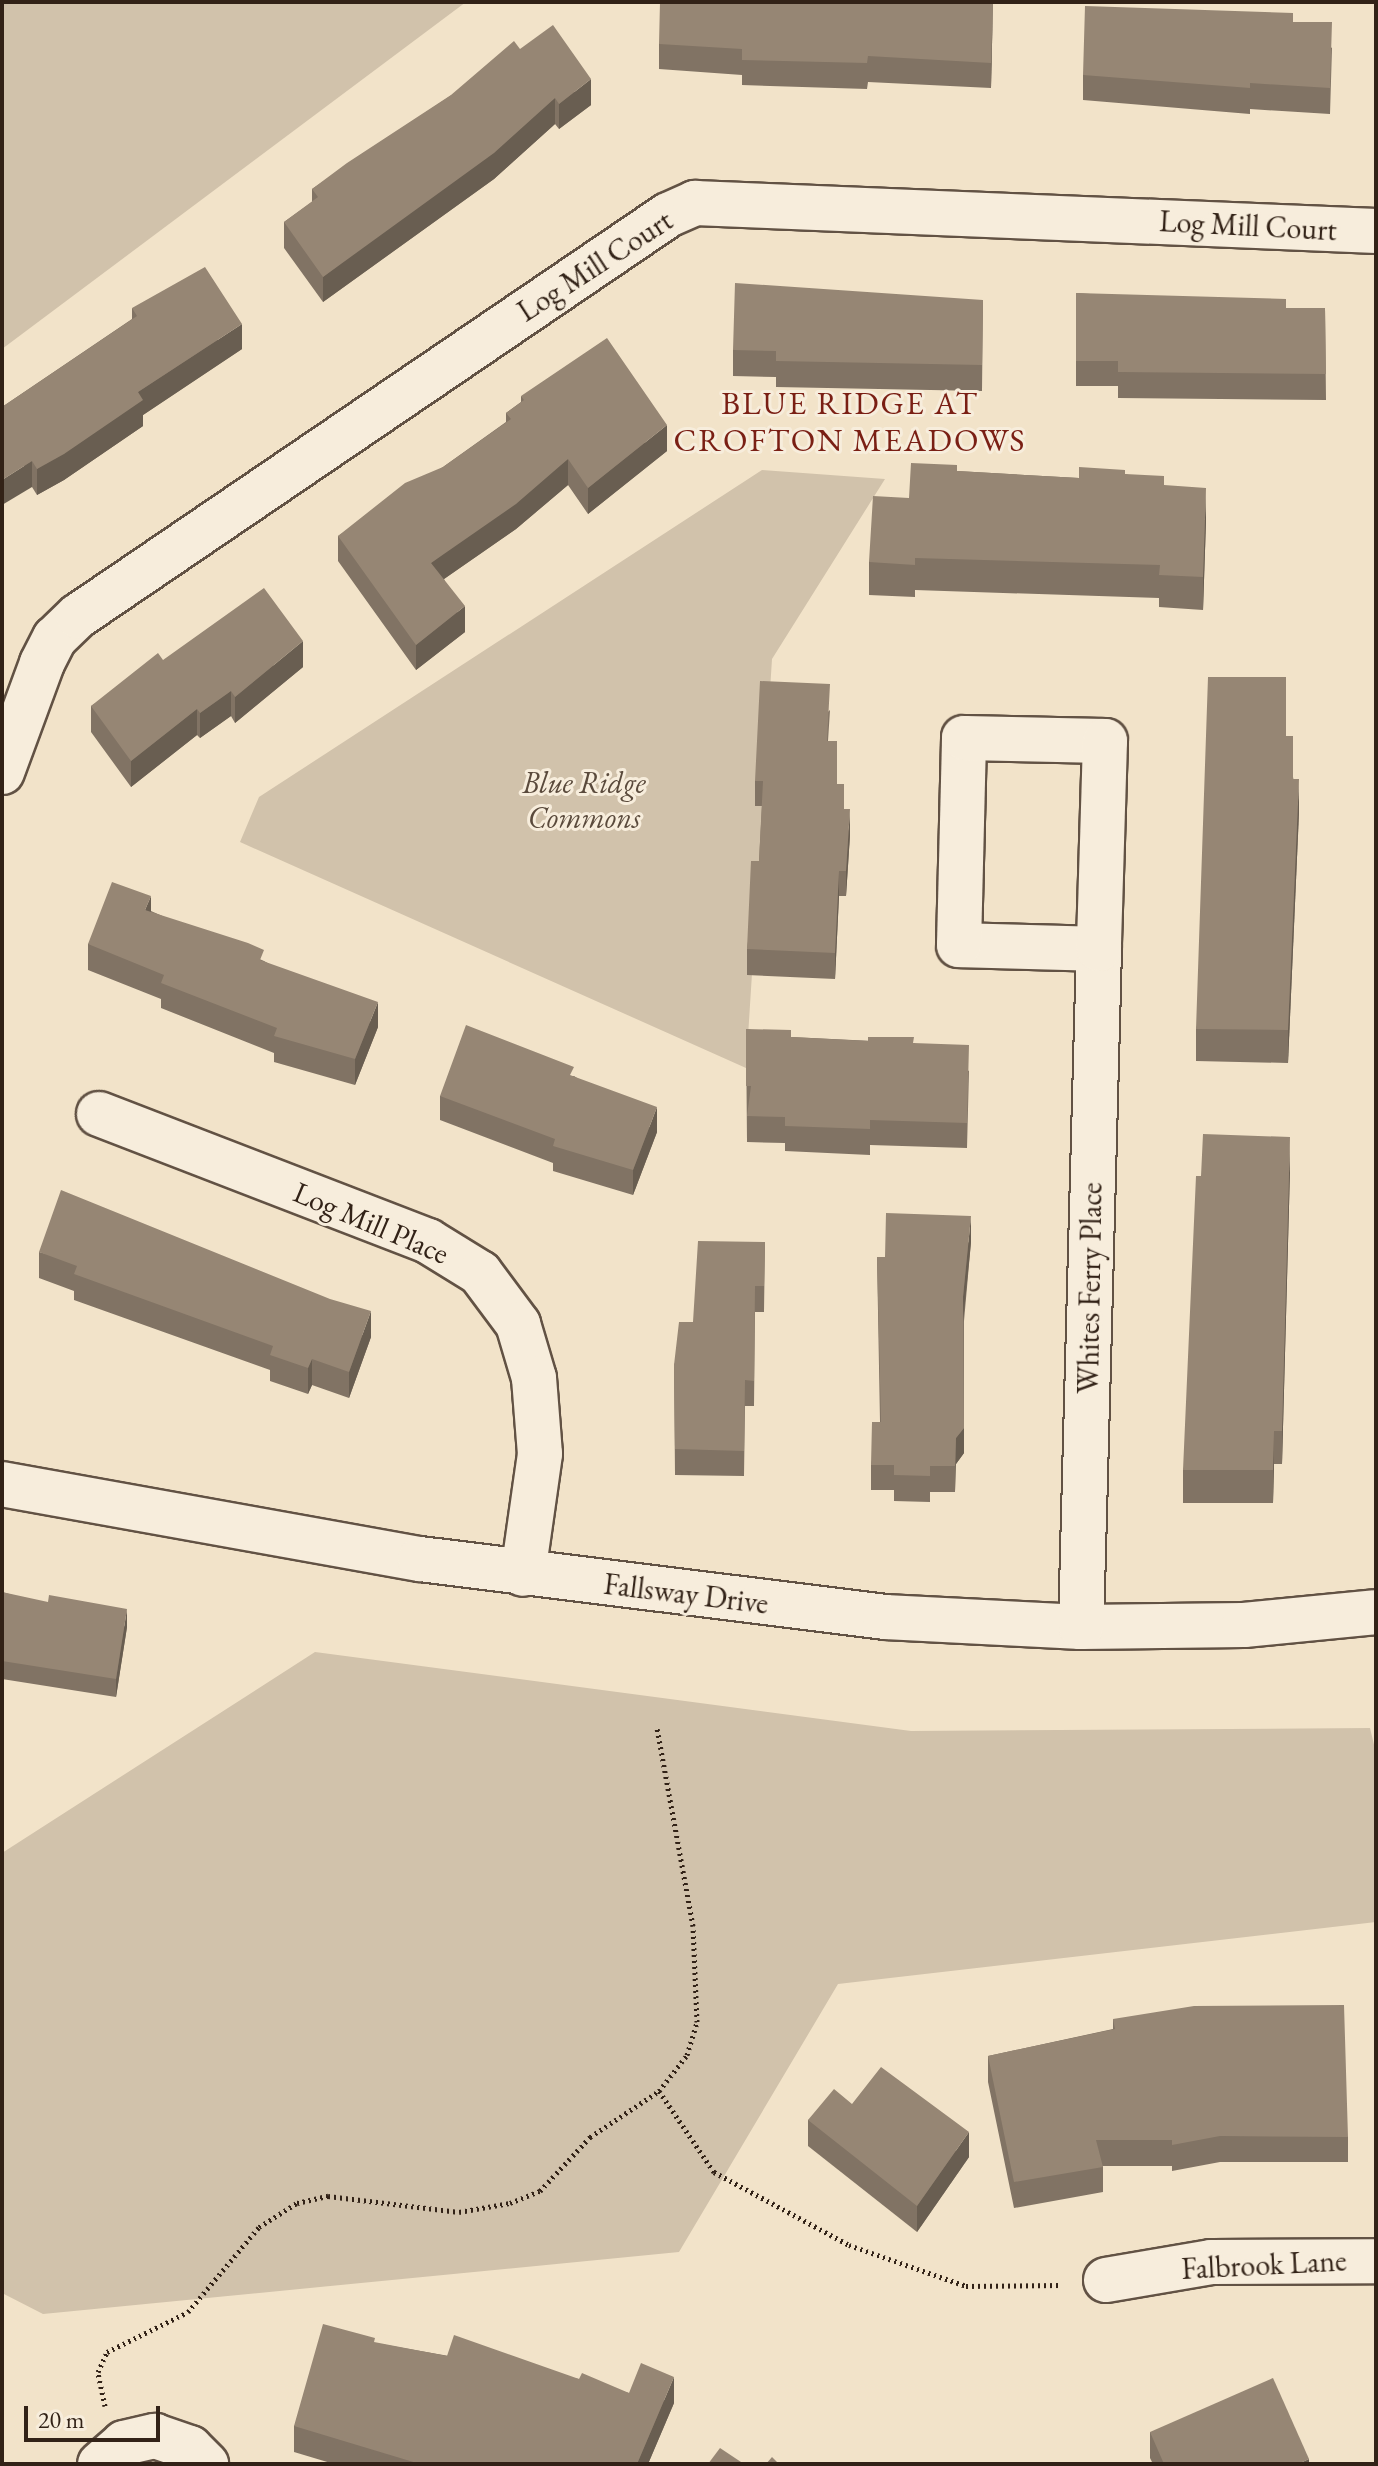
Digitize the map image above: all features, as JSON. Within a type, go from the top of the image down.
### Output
[{"type":"street","name":"Log Mill Court","points":[[2,772],[42,663],[55,638],[78,616],[668,215],[695,203],[1376,231]]},
{"type":"street","name":"Whites Ferry Place","points":[[1081,1627],[1105,741],[964,738],[959,945],[1099,949]]},
{"type":"street","name":"Log Mill Place","points":[[99,1114],[428,1241],[480,1273],[518,1324],[534,1378],[540,1454],[523,1574]]},
{"type":"street","name":"Fallsway Drive","points":[[2,1484],[523,1574],[885,1617],[1081,1627],[1244,1625],[1376,1612]]},
{"type":"street","name":"Falbrook Lane","points":[[1106,2280],[1211,2262],[1376,2261]]},
{"type":"street","points":[[112,2454],[155,2436],[190,2448],[206,2464]]},
{"type":"path","points":[[112,2454],[98,2372],[107,2352],[188,2312],[259,2227],[297,2203],[328,2196],[459,2212],[510,2203],[540,2191],[590,2137],[659,2091],[687,2055],[697,2022],[693,1926],[657,1727]]},
{"type":"path","points":[[659,2091],[714,2172],[849,2245],[966,2286],[1024,2290],[1106,2280]]},
{"type":"green space","points":[[2,2],[466,2],[2,349]]},
{"type":"green space","name":"Blue Ridge Commons","points":[[762,470],[885,479],[772,659],[746,1068],[240,842],[259,797]]},
{"type":"green space","points":[[315,1652],[911,1731],[1370,1728],[1376,1753],[1376,1922],[838,1984],[679,2252],[43,2314],[2,2293],[2,1853]]},
{"type":"building","points":[[660,2],[993,2],[991,63],[868,56],[867,63],[742,60],[742,49],[659,44]]},
{"type":"building","points":[[1085,6],[1293,13],[1293,22],[1332,22],[1330,88],[1250,83],[1250,88],[1083,75]]},
{"type":"building","points":[[553,25],[591,79],[559,104],[555,98],[494,153],[323,277],[284,222],[318,197],[312,189],[451,95],[514,41],[520,49]]},
{"type":"building","points":[[205,267],[242,324],[138,392],[143,400],[64,454],[37,469],[32,461],[2,480],[2,407],[137,316],[132,308]]},
{"type":"building","points":[[735,283],[983,300],[982,365],[776,361],[776,351],[733,350]]},
{"type":"building","points":[[1076,293],[1286,299],[1286,308],[1325,308],[1326,374],[1118,372],[1118,361],[1076,361]]},
{"type":"building","points":[[607,338],[667,425],[588,488],[568,459],[516,504],[431,563],[465,606],[416,645],[338,536],[405,483],[443,467],[511,419],[506,413],[524,400],[521,396]]},
{"type":"building","points":[[911,463],[957,465],[957,471],[1079,478],[1079,467],[1125,470],[1125,474],[1164,476],[1164,485],[1206,488],[1203,577],[1159,575],[1160,565],[915,558],[915,565],[869,562],[873,496],[909,498]]},
{"type":"building","points":[[264,588],[303,641],[235,697],[231,691],[200,713],[197,709],[131,761],[91,706],[158,653],[163,660]]},
{"type":"building","points":[[1208,677],[1286,677],[1286,736],[1293,736],[1293,779],[1299,779],[1288,1030],[1196,1029]]},
{"type":"building","points":[[760,681],[830,684],[827,741],[837,741],[837,784],[844,784],[844,809],[850,809],[846,871],[839,871],[835,953],[747,949],[751,861],[759,861],[763,781],[755,781]]},
{"type":"building","points":[[112,882],[151,896],[145,910],[248,943],[264,950],[260,960],[378,1002],[355,1059],[274,1036],[277,1028],[161,983],[164,975],[88,944]]},
{"type":"building","points":[[466,1025],[574,1067],[570,1075],[657,1107],[633,1170],[553,1146],[555,1139],[440,1096]]},
{"type":"building","points":[[746,1029],[791,1030],[791,1037],[868,1041],[868,1037],[914,1037],[913,1043],[969,1045],[967,1123],[870,1120],[870,1129],[785,1126],[785,1117],[747,1116],[751,1086],[746,1086]]},
{"type":"building","points":[[1203,1134],[1290,1137],[1282,1431],[1274,1431],[1273,1470],[1183,1470],[1196,1176],[1201,1176]]},
{"type":"building","points":[[61,1190],[330,1299],[371,1311],[349,1372],[312,1359],[308,1368],[270,1355],[273,1346],[74,1274],[77,1266],[39,1252]]},
{"type":"building","points":[[886,1213],[971,1216],[963,1297],[964,1428],[956,1438],[955,1466],[930,1466],[930,1476],[894,1475],[894,1465],[871,1465],[872,1422],[881,1422],[877,1257],[885,1257]]},
{"type":"building","points":[[698,1241],[765,1242],[764,1286],[755,1286],[754,1381],[745,1380],[744,1451],[675,1449],[674,1365],[679,1322],[693,1322]]},
{"type":"building","points":[[2,1592],[48,1602],[49,1595],[127,1609],[116,1679],[2,1661]]},
{"type":"building","points":[[1344,2005],[1348,2137],[1220,2136],[1172,2145],[1172,2140],[1096,2140],[1103,2167],[1014,2182],[988,2056],[1115,2029],[1113,2019],[1194,2006]]},
{"type":"building","points":[[881,2067],[969,2132],[917,2206],[808,2120],[834,2089],[852,2104]]},
{"type":"building","points":[[323,2324],[375,2338],[374,2342],[447,2356],[454,2335],[579,2379],[582,2373],[629,2393],[641,2363],[674,2377],[637,2464],[420,2464],[294,2426]]},
{"type":"building","points":[[1273,2378],[1309,2459],[1298,2464],[1164,2464],[1150,2432]]},
{"type":"building","points":[[720,2448],[744,2464],[708,2464]]},
{"type":"building","points":[[772,2457],[779,2464],[766,2464]]},
{"type":"district","name":"BLUE RIDGE AT CROFTON MEADOWS","points":[[850,422]]}]
